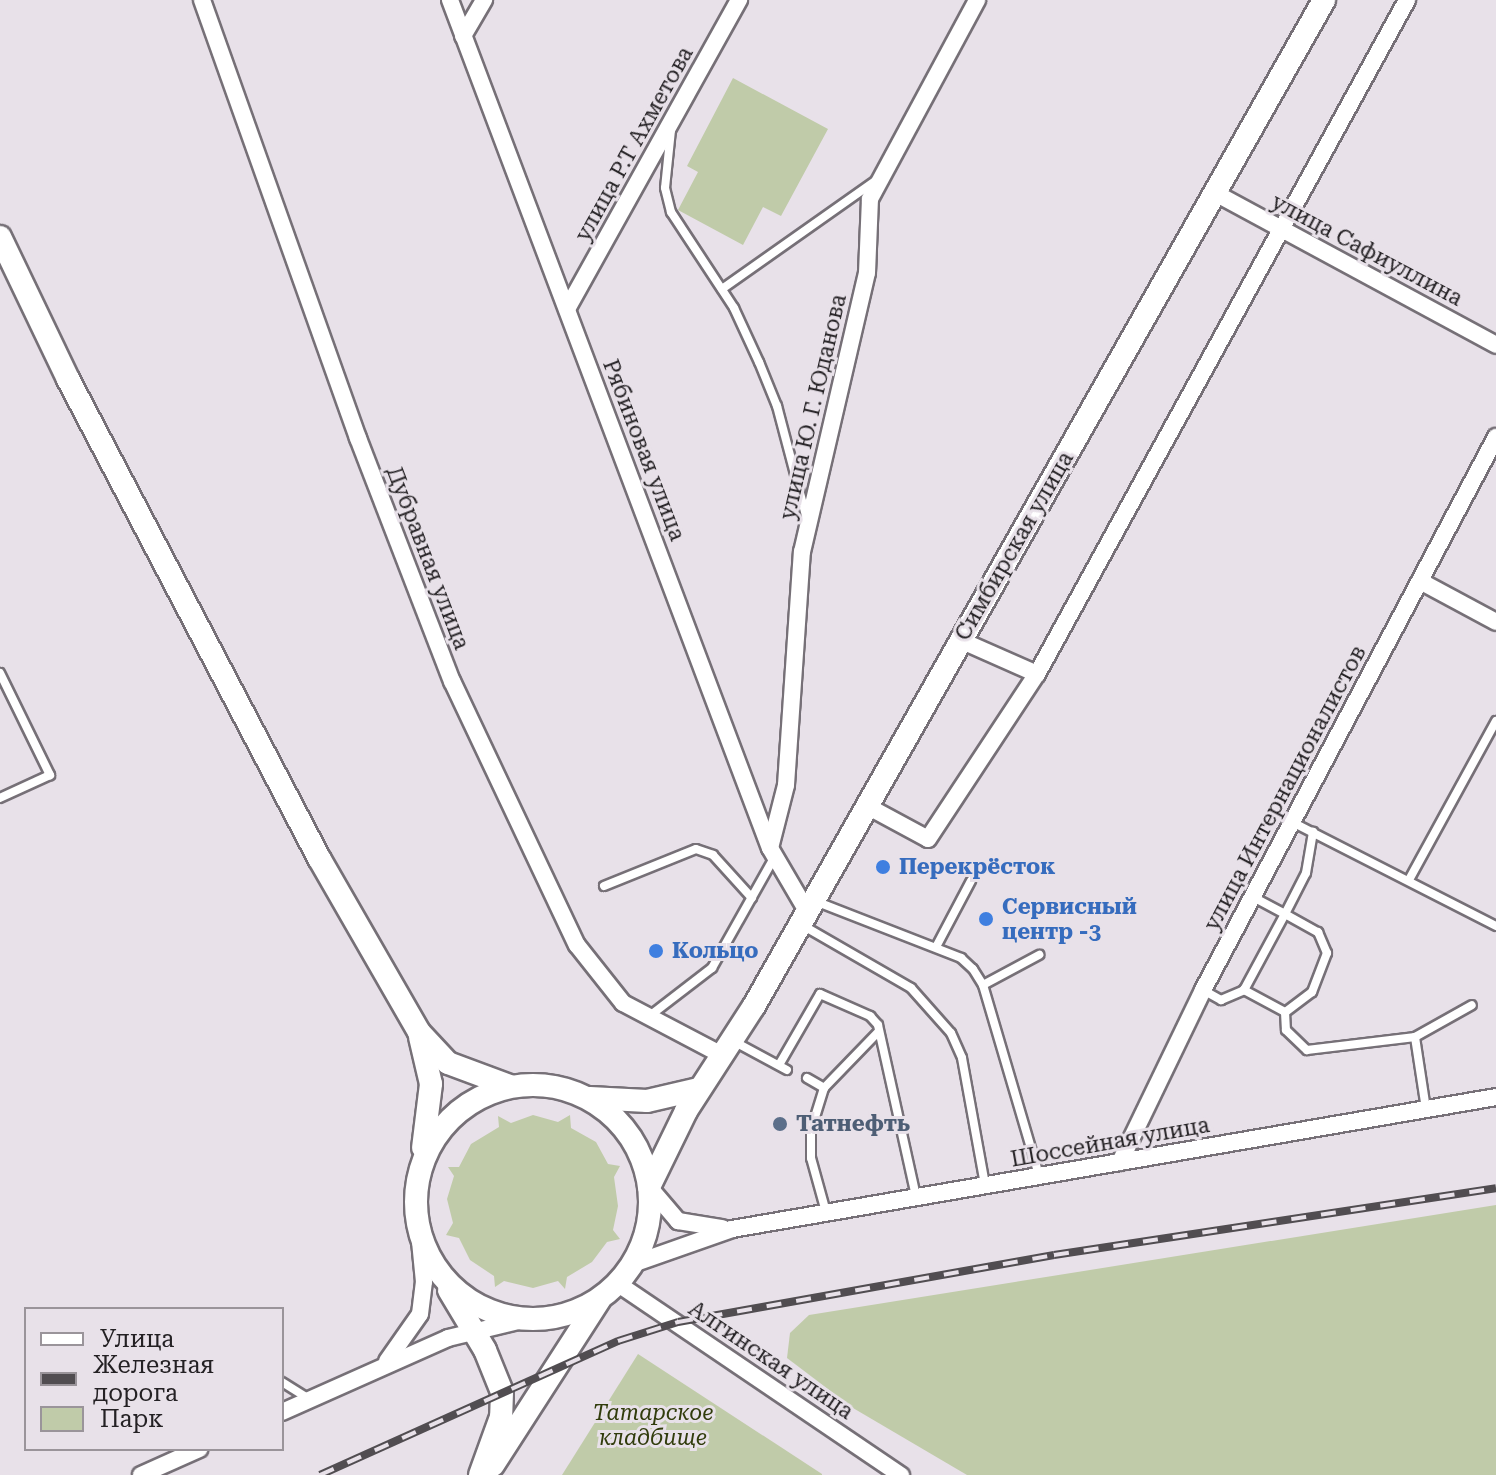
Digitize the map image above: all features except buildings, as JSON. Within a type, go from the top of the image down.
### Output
[{"type":"main road","name":"Симбирская улица","points":[[649,1187],[699,1089],[727,1048],[867,806],[1217,194],[1324,0]]},
{"type":"main road","points":[[0,237],[68,379],[312,846],[419,1032],[448,1063],[510,1086],[551,1086],[588,1098],[647,1101],[699,1089]]},
{"type":"main road","points":[[419,1032],[431,1094],[417,1179],[419,1231],[438,1272],[493,1366],[503,1404],[482,1475]]},
{"type":"main road","points":[[417,1179],[427,1150],[456,1113],[510,1086]]},
{"type":"main road","points":[[482,1475],[609,1290],[630,1265],[647,1225],[649,1187],[627,1131],[588,1098]]},
{"type":"main road","points":[[438,1272],[472,1303],[527,1319],[563,1315],[609,1290]]},
{"type":"street","name":"Дубравная улица","points":[[202,0],[358,438],[452,681],[577,945],[612,993],[646,1018],[727,1048]]},
{"type":"street","name":"Рябиновая улица","points":[[450,0],[772,853],[806,912]]},
{"type":"street","points":[[463,36],[484,0]]},
{"type":"street","name":"улица Р.Т Ахметова","points":[[567,309],[739,0]]},
{"type":"street","name":"улица Ю. Г. Юданова","points":[[772,853],[786,785],[808,528],[867,273],[867,212],[877,180],[977,0]]},
{"type":"street","points":[[867,806],[928,839],[1037,674],[1407,0]]},
{"type":"street","name":"улица Сафиуллина","points":[[1217,194],[1496,345]]},
{"type":"street","name":"улица Интернационалистов","points":[[1120,1162],[1203,990],[1496,437]]},
{"type":"street","points":[[1420,581],[1496,622]]},
{"type":"street","points":[[960,640],[1037,674]]},
{"type":"street","name":"Шоссейная улица","points":[[732,1229],[1496,1097]]},
{"type":"street","points":[[649,1187],[678,1221],[732,1229]]},
{"type":"street","points":[[630,1265],[732,1229]]},
{"type":"street","points":[[379,1368],[398,1351],[420,1314],[424,1282],[419,1231]]},
{"type":"street","name":"Алгинская улица","points":[[609,1290],[901,1475]]},
{"type":"street","points":[[284,1411],[448,1338],[527,1319]]},
{"type":"street","points":[[448,1338],[468,1344],[493,1366]]},
{"type":"street","points":[[141,1475],[165,1457],[190,1451]]},
{"type":"lane","points":[[672,120],[665,188],[671,212],[722,289],[777,406],[808,528]]},
{"type":"lane","points":[[722,289],[877,180]]},
{"type":"lane","points":[[0,673],[50,775],[0,798]]},
{"type":"lane","points":[[1410,878],[1496,721]]},
{"type":"lane","points":[[1292,822],[1410,878],[1496,926]]},
{"type":"lane","points":[[1203,990],[1221,1000],[1244,990],[1311,862],[1313,832]]},
{"type":"lane","points":[[604,886],[696,849],[713,855],[752,898]]},
{"type":"lane","points":[[646,1018],[712,968],[752,898],[772,853]]},
{"type":"lane","points":[[936,947],[971,881]]},
{"type":"lane","points":[[1252,897],[1318,932],[1327,953],[1312,992],[1285,1012]]},
{"type":"lane","points":[[806,912],[936,947],[961,958],[983,985],[1039,1176]]},
{"type":"lane","points":[[806,912],[911,988],[942,1020],[962,1058],[986,1185]]},
{"type":"lane","points":[[983,985],[1039,955]]},
{"type":"lane","points":[[1244,990],[1285,1012]]},
{"type":"lane","points":[[727,1048],[783,1068],[820,994],[870,1016],[879,1031],[917,1197]]},
{"type":"lane","points":[[1285,1012],[1286,1030],[1307,1050],[1415,1037],[1472,1005]]},
{"type":"lane","points":[[826,1213],[811,1158],[811,1130],[824,1088],[879,1031]]},
{"type":"lane","points":[[1415,1037],[1426,1109]]},
{"type":"lane","points":[[807,1078],[824,1088]]},
{"type":"lane","points":[[284,1383],[310,1399]]},
{"type":"green space","points":[[733,78],[828,129],[781,216],[763,207],[743,245],[678,210],[698,172],[687,166]]},
{"type":"green space","points":[[533,1115],[558,1122],[570,1115],[571,1128],[596,1142],[608,1164],[620,1166],[614,1177],[618,1206],[613,1230],[620,1239],[607,1242],[592,1262],[567,1277],[565,1289],[558,1281],[533,1288],[504,1281],[495,1287],[494,1276],[470,1260],[459,1238],[446,1235],[453,1223],[447,1199],[454,1176],[448,1167],[459,1167],[471,1144],[499,1127],[498,1116],[511,1123]]},
{"type":"green space","points":[[1496,1205],[1496,1475],[967,1475],[853,1408],[787,1358],[790,1333],[809,1315]]},
{"type":"green space","name":"Татарское кладбище","points":[[638,1354],[822,1474],[822,1475],[562,1475]]},
{"type":"railway","points":[[320,1475],[618,1341],[678,1322],[1054,1255],[1496,1188]]},
{"type":"place","name":"Перекрёсток","points":[[883,867]]},
{"type":"place","name":"Сервисный центр -3","points":[[986,919]]},
{"type":"place","name":"Кольцо","points":[[656,951]]},
{"type":"place","name":"Татнефть","points":[[780,1124]]}]
